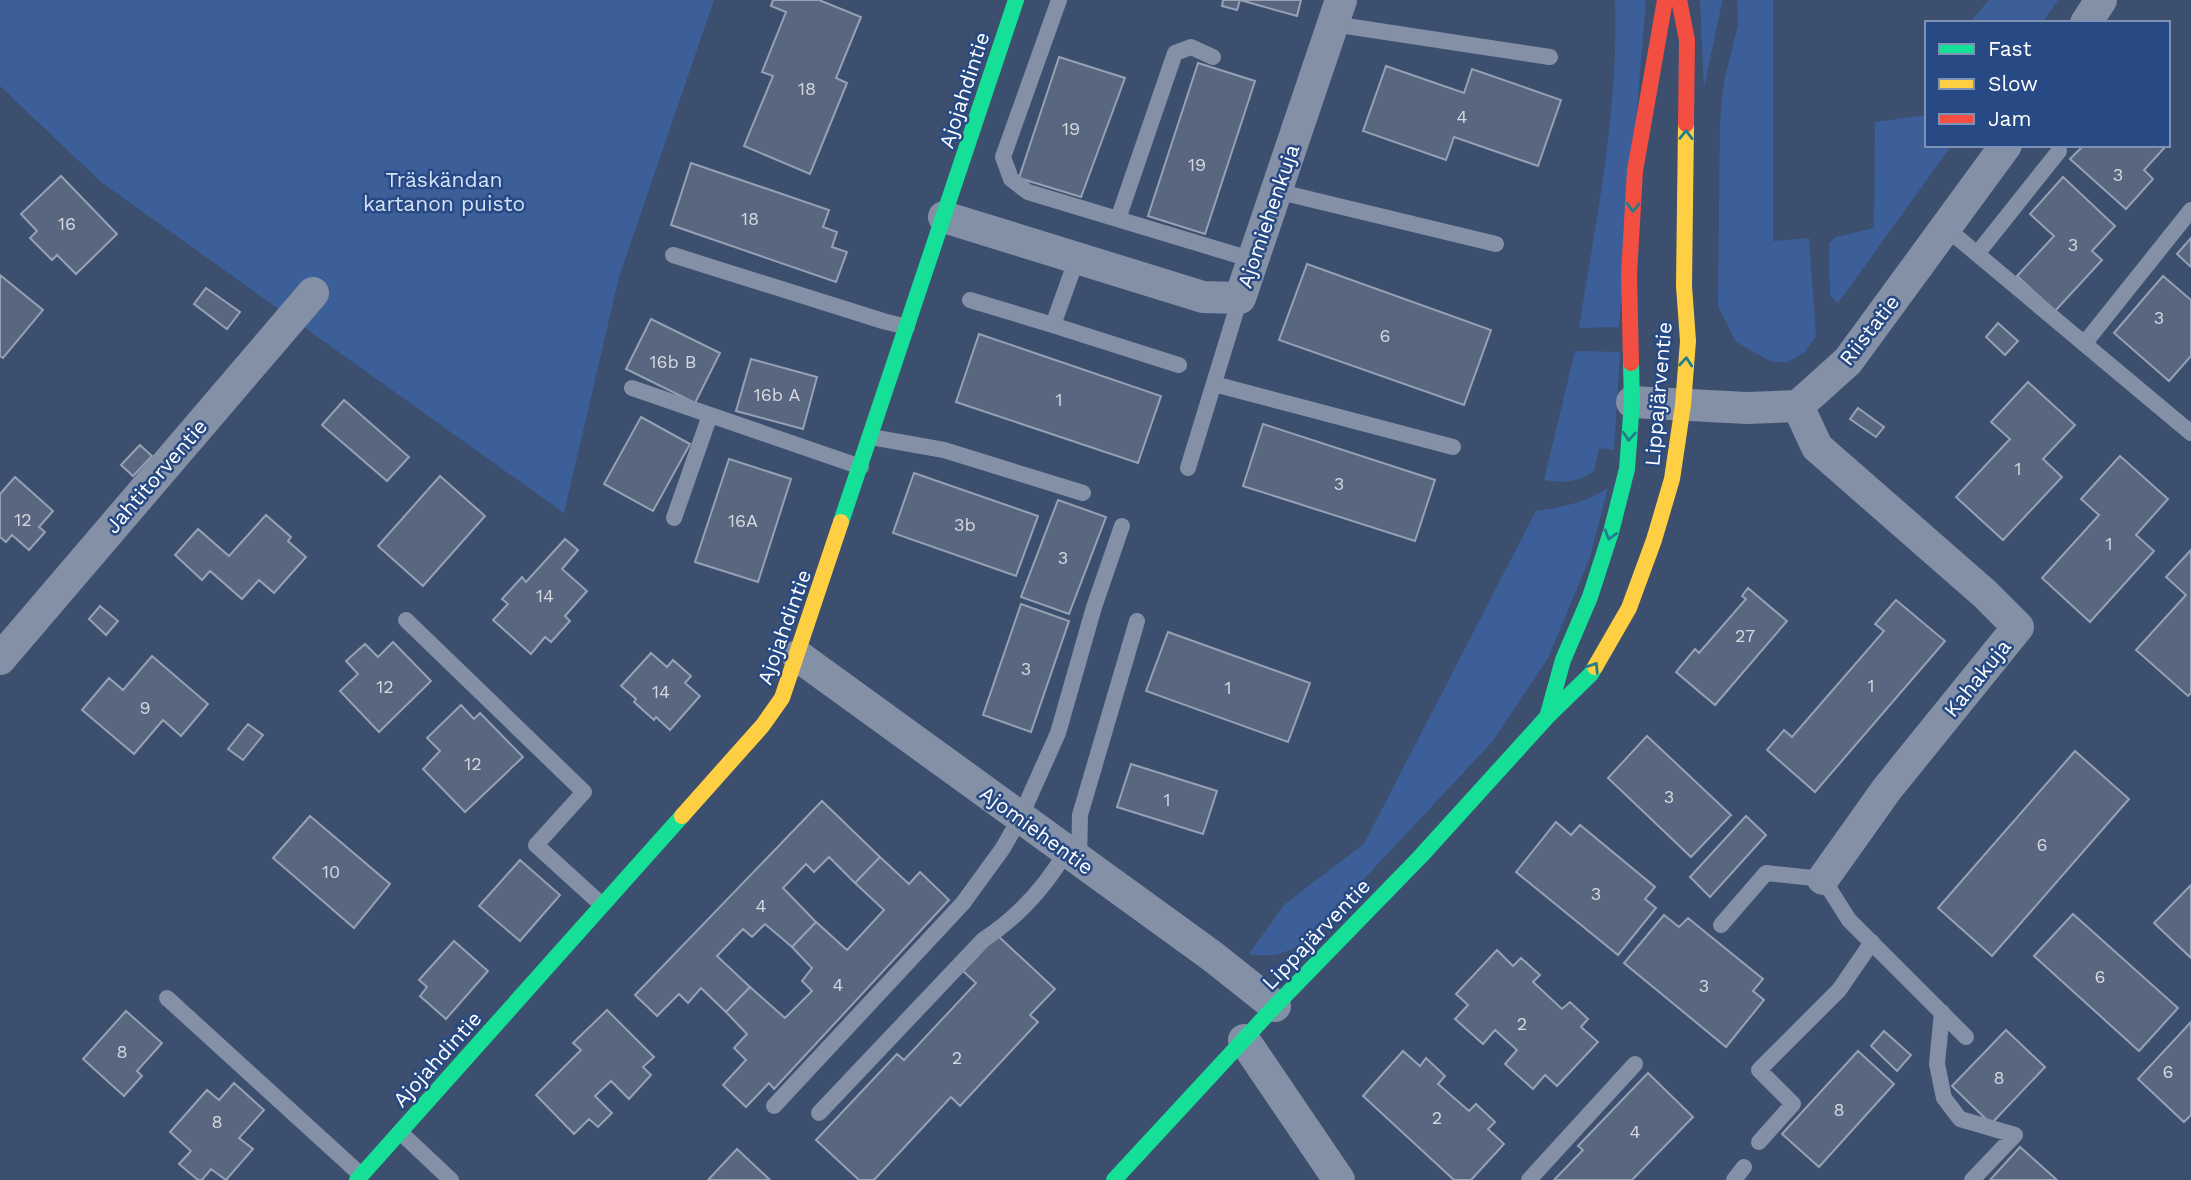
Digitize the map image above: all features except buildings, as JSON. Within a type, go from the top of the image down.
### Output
[{"type":"main road","name":"Ajojahdintie","points":[[359,1177],[763,725],[782,698],[1016,0]]},
{"type":"main road","name":"Lippajärventie","points":[[1548,716],[1563,660],[1590,597],[1627,469],[1632,402],[1629,274],[1635,171],[1665,0]]},
{"type":"main road","name":"Lippajärventie","points":[[1114,1180],[1275,1006],[1419,858],[1548,716],[1591,674],[1629,608],[1654,540],[1672,479],[1683,405],[1688,341],[1684,286],[1686,40],[1679,0]]},
{"type":"street","points":[[2087,21],[2101,0]]},
{"type":"street","name":"Ajomiehenkuja","points":[[944,217],[1203,297],[1240,298],[1337,12]]},
{"type":"street","name":"Riistatie","points":[[1798,406],[1848,361],[2001,147]]},
{"type":"street","name":"Jahtitorventie","points":[[0,659],[313,293]]},
{"type":"street","points":[[1632,402],[1747,408],[1798,406]]},
{"type":"street","name":"Kahakuja","points":[[1798,406],[1817,447],[1985,594],[2018,627],[1886,789],[1823,879]]},
{"type":"street","name":"Ajomiehentie","points":[[798,656],[1221,963],[1275,1006]]},
{"type":"street","points":[[1244,1040],[1339,1180]]},
{"type":"lane","points":[[1059,0],[1003,158],[1012,179],[1028,192],[1253,260]]},
{"type":"lane","points":[[1337,12],[1549,57]]},
{"type":"lane","points":[[1118,219],[1175,53],[1191,47],[1213,57]]},
{"type":"lane","points":[[1977,254],[2059,151]]},
{"type":"lane","points":[[1276,191],[1496,244]]},
{"type":"lane","points":[[2084,344],[2191,210]]},
{"type":"lane","points":[[1945,228],[2191,433]]},
{"type":"lane","points":[[673,255],[907,327]]},
{"type":"lane","points":[[1053,325],[1077,258]]},
{"type":"lane","points":[[1188,468],[1240,298]]},
{"type":"lane","points":[[970,300],[1179,365]]},
{"type":"lane","points":[[1214,384],[1453,447]]},
{"type":"lane","points":[[632,388],[861,467]]},
{"type":"lane","points":[[674,518],[710,415]]},
{"type":"lane","points":[[871,436],[944,450],[1083,493]]},
{"type":"lane","points":[[774,1106],[963,903],[1003,848],[1020,818],[1058,733],[1094,607],[1122,526]]},
{"type":"lane","points":[[406,621],[583,792],[536,845],[601,905]]},
{"type":"lane","points":[[819,1113],[983,940],[1008,924],[1054,872],[1072,856],[1080,815],[1137,621]]},
{"type":"lane","points":[[1721,925],[1766,873],[1823,879],[1849,920],[1966,1037]]},
{"type":"lane","points":[[1759,1142],[1793,1104],[1759,1070],[1839,990],[1872,943]]},
{"type":"lane","points":[[167,998],[359,1177]]},
{"type":"lane","points":[[1942,1012],[1937,1064],[1944,1098],[1960,1119],[2015,1135],[1972,1180]]},
{"type":"lane","points":[[1529,1180],[1635,1064]]},
{"type":"lane","points":[[400,1132],[451,1180]]},
{"type":"lane","points":[[1734,1180],[1744,1167]]},
{"type":"green space","name":"Träskändan kartanon puisto","points":[[0,0],[714,0],[619,277],[564,513],[101,182],[0,86]]},
{"type":"green space","points":[[1615,0],[1646,0],[1619,327],[1579,328],[1610,124]]},
{"type":"green space","points":[[1700,0],[1722,0],[1704,88]]},
{"type":"green space","points":[[1737,0],[1773,0],[1773,241],[1809,238],[1816,336],[1804,353],[1785,363],[1770,361],[1736,342],[1718,306],[1720,122],[1724,82],[1738,25]]},
{"type":"green space","points":[[1989,0],[2058,0],[2043,21],[1971,21]]},
{"type":"green space","points":[[1925,115],[1925,147],[1951,147],[1838,303],[1830,296],[1829,243],[1836,237],[1874,228],[1875,122]]},
{"type":"green space","points":[[1575,351],[1620,352],[1614,450],[1599,448],[1594,471],[1581,478],[1564,482],[1544,480]]},
{"type":"green space","points":[[1608,488],[1590,557],[1548,658],[1492,742],[1303,944],[1277,954],[1249,954],[1285,904],[1364,844],[1536,511],[1574,504]]},
{"type":"traffic: fast","points":[[841,522],[1016,0]]},
{"type":"traffic: fast","points":[[1548,714],[1563,660],[1590,597],[1611,532],[1627,469],[1632,402],[1631,363]]},
{"type":"traffic: fast","points":[[1114,1180],[1275,1006],[1420,857],[1595,667]]},
{"type":"traffic: fast","points":[[357,1180],[682,816]]},
{"type":"traffic: slow","points":[[1595,667],[1629,608],[1654,540],[1672,479],[1683,405],[1688,341],[1684,286],[1686,124]]},
{"type":"traffic: slow","points":[[682,816],[763,725],[782,698],[841,522]]},
{"type":"traffic: jam","points":[[1631,363],[1629,274],[1635,171],[1665,0]]},
{"type":"traffic: jam","points":[[1679,0],[1687,40],[1686,124]]}]
